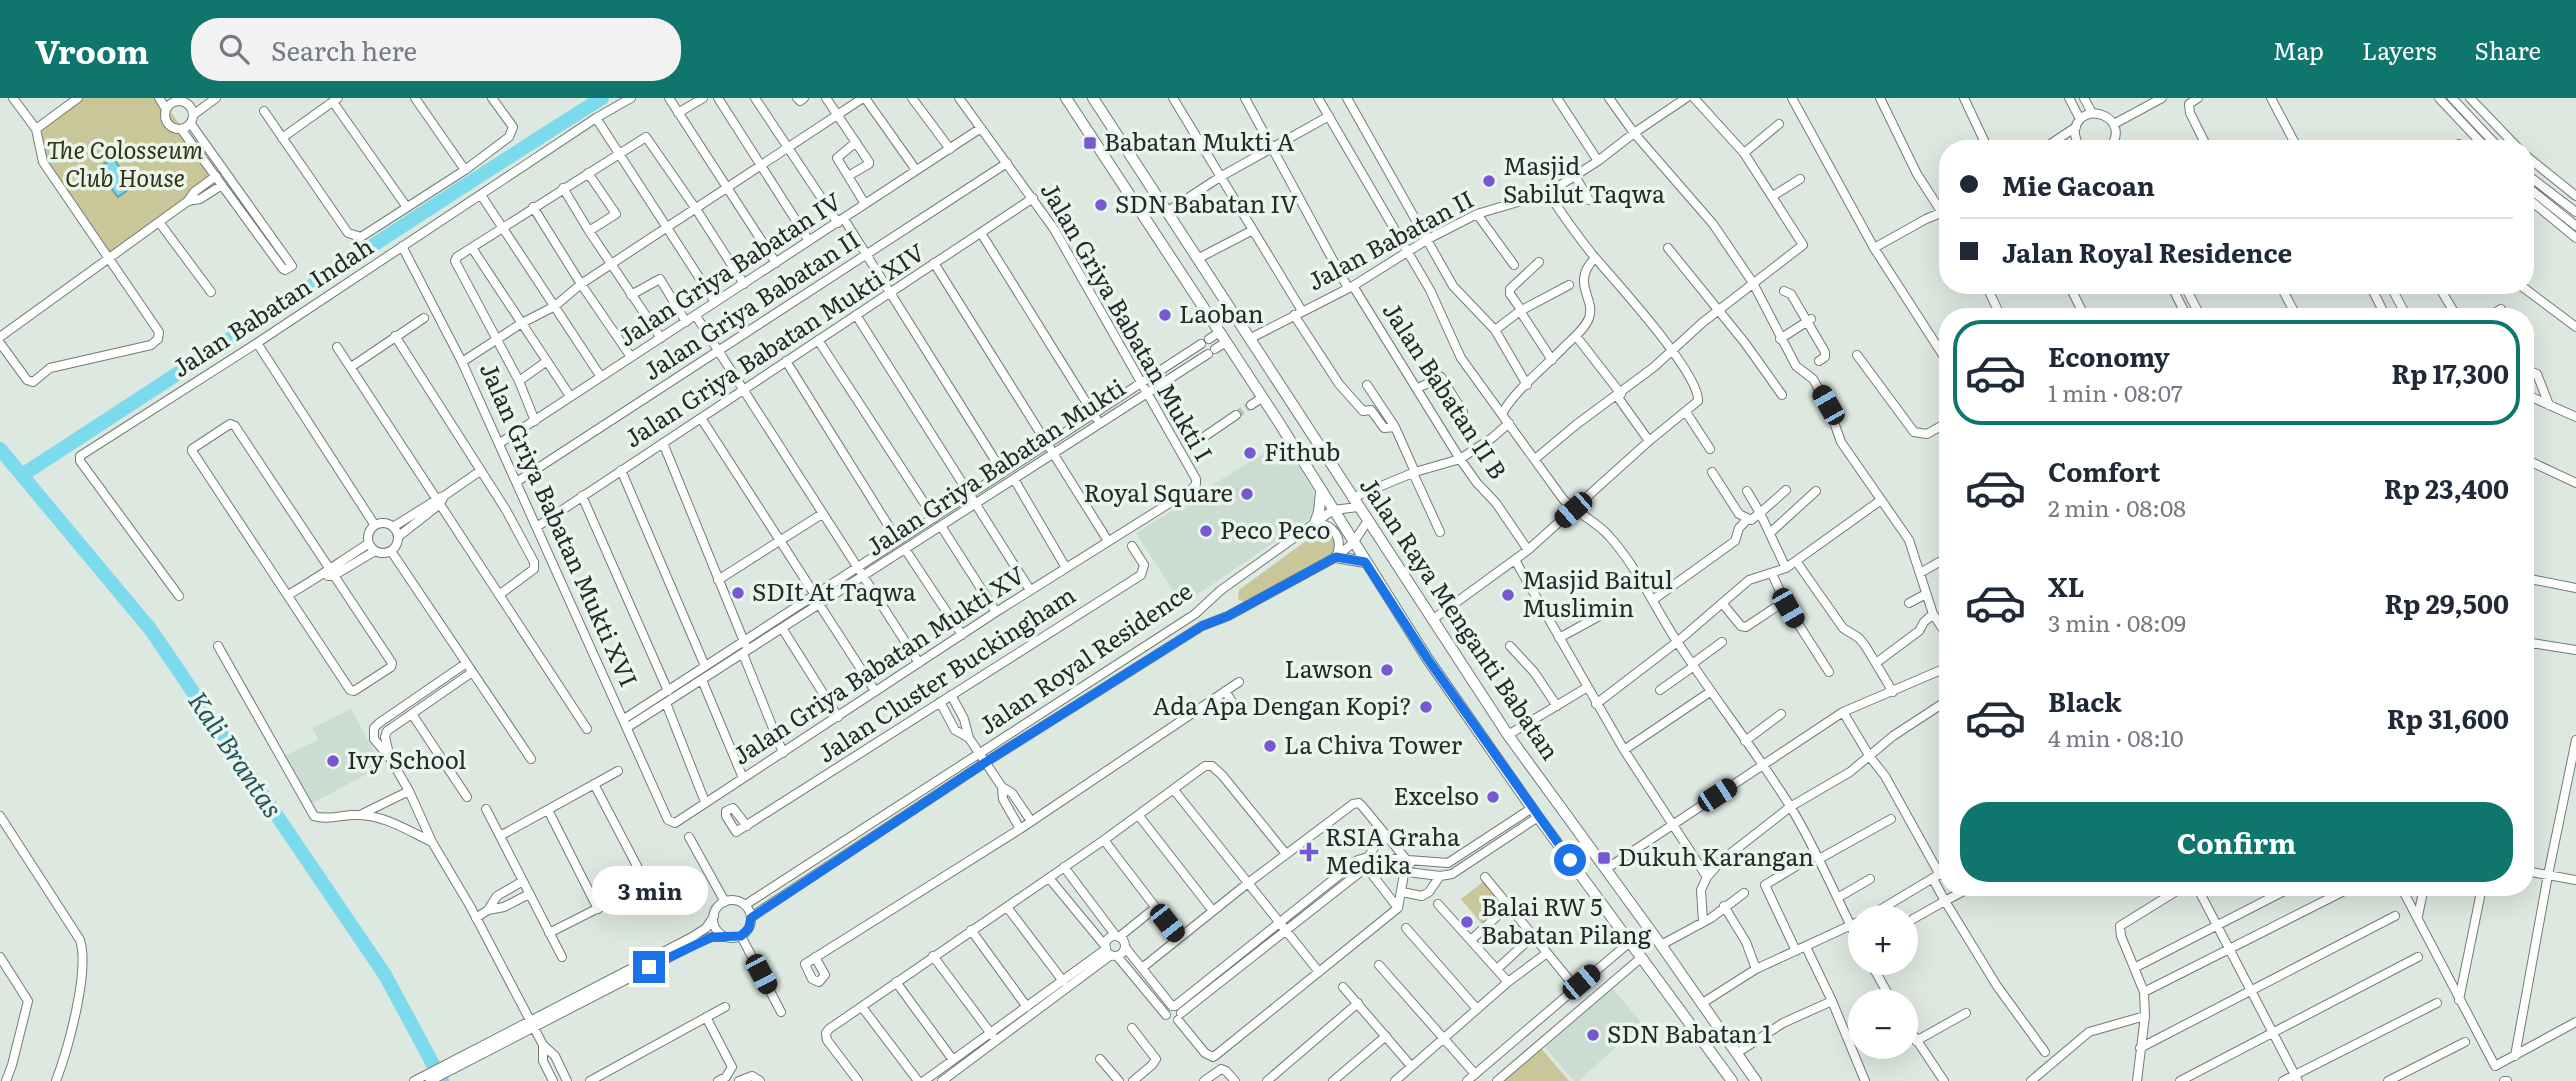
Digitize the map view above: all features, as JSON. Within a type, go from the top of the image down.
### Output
[{"type":"main road","name":"Jalan Raya Menganti Babatan","points":[[1066,98],[1148,200],[1223,337],[1427,658],[1534,812],[1732,1081]]},
{"type":"main road","name":"Jalan Raya Menganti Babatan","points":[[1093,98],[1141,190],[1148,200],[1168,211],[1354,504],[1508,735],[1554,803],[1606,869],[1756,1081]]},
{"type":"main road","points":[[1315,523],[1321,490]]},
{"type":"main road","points":[[1336,557],[1365,562]]},
{"type":"main road","points":[[1534,812],[1554,803]]},
{"type":"main road","points":[[1661,983],[1678,971]]},
{"type":"street","points":[[13,98],[36,129],[43,162],[108,259],[159,332],[151,345],[50,368],[33,382],[27,380],[0,340],[108,259],[188,201],[194,192],[216,176]]},
{"type":"street","points":[[36,129],[78,98]]},
{"type":"street","points":[[159,98],[166,109],[166,121],[170,126],[181,129],[203,156],[283,269],[292,266],[192,119],[191,101],[173,100],[166,109]]},
{"type":"street","points":[[181,129],[216,98]]},
{"type":"street","points":[[415,98],[465,170]]},
{"type":"street","points":[[264,111],[348,233],[361,237],[465,170],[513,132],[513,127],[492,98]]},
{"type":"street","name":"Jalan Babatan Indah","points":[[179,596],[80,461],[80,456],[596,118],[631,98]]},
{"type":"street","points":[[668,98],[776,263]]},
{"type":"street","points":[[678,113],[702,98]]},
{"type":"street","points":[[718,98],[809,241]]},
{"type":"street","points":[[755,98],[891,292],[1003,473]]},
{"type":"street","points":[[797,98],[800,101],[804,98]]},
{"type":"street","points":[[827,98],[869,163],[848,176]]},
{"type":"street","points":[[463,362],[522,323],[555,306],[582,284],[864,98],[916,170]]},
{"type":"street","points":[[912,98],[950,149]]},
{"type":"street","points":[[959,98],[1007,163]]},
{"type":"street","points":[[1173,98],[1298,313]]},
{"type":"street","name":"Jalan Babatan II B","points":[[1245,98],[1351,287],[1418,388],[1476,483],[1496,503],[1528,550]]},
{"type":"street","points":[[1318,98],[1430,290],[1461,358],[1573,510],[1606,533],[1637,573],[1677,642],[1790,807],[1818,856],[1848,919]]},
{"type":"street","points":[[1347,98],[1459,295],[1495,330],[1526,382]]},
{"type":"street","points":[[1557,98],[1598,161]]},
{"type":"street","points":[[1609,98],[1633,133],[1713,224],[1753,283],[1780,339],[1799,370],[1813,379],[1828,405],[1838,437],[1909,540],[1933,614],[1939,623]]},
{"type":"street","points":[[1535,459],[1577,424],[1619,395],[1717,311],[1803,245],[1743,151],[1694,98]]},
{"type":"street","points":[[1792,98],[1874,248],[1939,349]]},
{"type":"street","points":[[1880,98],[1917,174],[1939,204]]},
{"type":"street","points":[[1964,98],[1984,140]]},
{"type":"street","points":[[2069,98],[2078,123],[2075,136],[2077,140]]},
{"type":"street","points":[[2084,98],[2091,113]]},
{"type":"street","points":[[2114,124],[2162,98]]},
{"type":"street","points":[[2198,98],[2189,104],[2190,113],[2204,140]]},
{"type":"street","points":[[2271,98],[2293,140]]},
{"type":"street","points":[[2439,98],[2479,140]]},
{"type":"street","points":[[2452,98],[2492,140]]},
{"type":"street","points":[[2470,98],[2510,140]]},
{"type":"street","name":"Jalan Babatan II","points":[[1251,338],[1351,287],[1428,239],[1477,214],[1548,193],[1598,161],[1683,99]]},
{"type":"street","points":[[282,138],[336,100],[406,206]]},
{"type":"street","points":[[2055,140],[2091,113],[2100,113],[2114,124],[2116,132],[2114,140]]},
{"type":"street","points":[[1168,211],[1220,177],[1329,116]]},
{"type":"street","points":[[596,118],[715,302]]},
{"type":"street","points":[[1743,151],[1779,124]]},
{"type":"street","name":"Jalan Griya Babatan IV","points":[[500,443],[981,128]]},
{"type":"street","points":[[535,421],[498,339],[455,261],[533,207],[646,137],[744,284]]},
{"type":"street","points":[[856,142],[837,158],[865,204]]},
{"type":"street","points":[[203,156],[211,150]]},
{"type":"street","points":[[2534,162],[2576,196]]},
{"type":"street","name":"Jalan Griya Babatan Mukti I","points":[[1007,163],[1054,229],[1149,392],[1196,479],[1192,489],[1108,541]]},
{"type":"street","name":"Jalan Griya Babatan II","points":[[518,481],[1007,163]]},
{"type":"street","points":[[587,173],[616,214],[589,231]]},
{"type":"street","points":[[1575,176],[1589,200]]},
{"type":"street","points":[[1773,196],[1800,178]]},
{"type":"street","points":[[2534,180],[2576,212]]},
{"type":"street","points":[[188,201],[200,199],[222,185]]},
{"type":"street","points":[[564,188],[589,231],[660,338]]},
{"type":"street","points":[[2534,192],[2576,226]]},
{"type":"street","points":[[1432,620],[1528,550],[1649,441],[1698,401],[1698,393],[1671,350],[1593,255],[1548,193]]},
{"type":"street","points":[[481,195],[601,377]]},
{"type":"street","points":[[235,202],[244,196]]},
{"type":"street","name":"Jalan Griya Babatan Mukti XIV","points":[[538,526],[1033,198]]},
{"type":"street","points":[[2534,203],[2576,238]]},
{"type":"street","points":[[533,207],[631,357]]},
{"type":"street","points":[[1477,214],[1514,265]]},
{"type":"street","points":[[1874,248],[1939,214]]},
{"type":"street","points":[[159,222],[211,292]]},
{"type":"street","points":[[1199,258],[1251,231]]},
{"type":"street","points":[[981,233],[1099,424]]},
{"type":"street","name":"Jalan Griya Babatan Mukti XVI","points":[[402,246],[463,362],[668,820],[673,823]]},
{"type":"street","points":[[472,247],[570,396]]},
{"type":"street","points":[[1668,248],[1782,395]]},
{"type":"street","points":[[1499,412],[1550,358],[1576,336],[1589,319],[1584,281],[1593,255]]},
{"type":"street","points":[[1539,262],[1510,289],[1510,294],[1550,358]]},
{"type":"street","points":[[934,263],[1108,541]]},
{"type":"street","points":[[631,295],[660,279],[686,322]]},
{"type":"street","points":[[1495,330],[1521,311],[1569,285]]},
{"type":"street","points":[[1784,291],[1791,293],[1809,320],[1825,352],[1825,357],[1819,361]]},
{"type":"street","points":[[2531,294],[2576,327]]},
{"type":"street","name":"Jalan Babatan II","points":[[1298,313],[1339,384],[1363,411],[1371,410],[1384,427],[1395,427]]},
{"type":"street","points":[[856,315],[1030,590]]},
{"type":"street","points":[[695,316],[919,663]]},
{"type":"street","points":[[351,367],[424,318]]},
{"type":"street","points":[[1780,339],[1809,320]]},
{"type":"street","points":[[395,336],[506,510],[535,566],[499,595]]},
{"type":"street","points":[[1576,336],[1649,441]]},
{"type":"street","name":"Jalan Griya Babatan Mukti","points":[[626,723],[705,666],[1203,343],[1223,337]]},
{"type":"street","name":"Jalan Griya Babatan Mukti","points":[[626,723],[666,703],[905,550],[1209,353],[1223,337]]},
{"type":"street","points":[[818,340],[934,518]]},
{"type":"street","points":[[257,342],[374,524]]},
{"type":"street","points":[[1203,343],[1209,353]]},
{"type":"street","points":[[337,347],[440,499],[587,729]]},
{"type":"street","points":[[1857,355],[1911,430],[1923,435],[1939,427]]},
{"type":"street","points":[[519,381],[547,361]]},
{"type":"street","points":[[786,362],[898,541]]},
{"type":"street","points":[[2534,373],[2537,374],[2549,405]]},
{"type":"street","points":[[1418,388],[1441,377],[1463,412]]},
{"type":"street","points":[[1367,385],[1395,427],[1440,533]]},
{"type":"street","points":[[1251,405],[1263,397]]},
{"type":"street","points":[[2534,398],[2576,417]]},
{"type":"street","points":[[1686,412],[1710,449]]},
{"type":"street","points":[[1195,443],[1236,415]]},
{"type":"street","points":[[701,418],[814,595]]},
{"type":"street","points":[[1335,510],[1354,504],[1414,470],[1458,456],[1492,438],[1509,423]]},
{"type":"street","points":[[230,424],[235,426],[328,573],[392,665],[354,691],[350,690],[288,595],[192,451],[230,424]]},
{"type":"street","points":[[663,443],[744,641],[745,652],[783,753]]},
{"type":"street","points":[[2534,462],[2576,483]]},
{"type":"street","points":[[621,470],[705,666]]},
{"type":"street","points":[[394,527],[480,471]]},
{"type":"street","points":[[1712,472],[1739,514],[1747,520]]},
{"type":"street","points":[[1014,479],[1066,568]]},
{"type":"street","points":[[1653,600],[1735,541],[1739,528],[1786,489]]},
{"type":"street","points":[[1747,491],[1786,568]]},
{"type":"street","points":[[1770,533],[1816,491]]},
{"type":"street","points":[[582,496],[668,691]]},
{"type":"street","points":[[399,536],[394,527],[381,522],[374,524],[367,537],[368,544],[382,554],[391,551],[397,545],[399,536],[440,499]]},
{"type":"street","points":[[1596,704],[1677,642],[1749,580],[1786,568],[1881,500]]},
{"type":"street","name":"Jalan Royal Residence","points":[[745,905],[1195,614],[1216,593],[1335,510]]},
{"type":"street","points":[[718,580],[822,514]]},
{"type":"street","points":[[1315,523],[1327,525],[1336,533],[1339,545],[1336,557]]},
{"type":"street","name":"Jalan Royal Residence","points":[[751,918],[986,762],[1202,626],[1228,616],[1336,557],[1355,541],[1367,523]]},
{"type":"street","points":[[941,526],[996,612]]},
{"type":"street","name":"Jalan Griya Babatan Mukti XV","points":[[673,823],[1108,541]]},
{"type":"street","points":[[328,573],[368,544]]},
{"type":"street","name":"Jalan Cluster Buckingham","points":[[747,826],[1140,575],[1144,565],[1132,546]]},
{"type":"street","points":[[905,550],[962,635]]},
{"type":"street","points":[[288,595],[375,551]]},
{"type":"street","points":[[391,551],[531,759]]},
{"type":"street","points":[[1515,560],[1596,704],[1671,825],[1707,877]]},
{"type":"street","points":[[1796,561],[1843,628],[1859,638],[1893,692]]},
{"type":"street","points":[[1920,573],[1939,562]]},
{"type":"street","points":[[1772,573],[1785,601],[1829,672]]},
{"type":"street","points":[[2534,580],[2576,588]]},
{"type":"street","points":[[1909,603],[1926,594]]},
{"type":"street","points":[[1723,603],[1741,626],[1746,627],[1785,601]]},
{"type":"street","points":[[819,604],[875,691]]},
{"type":"street","points":[[1559,638],[1603,614]]},
{"type":"street","points":[[1876,663],[1919,631],[1933,614]]},
{"type":"street","points":[[782,628],[838,717]]},
{"type":"street","points":[[1660,690],[1722,642]]},
{"type":"street","points":[[2534,643],[2576,650]]},
{"type":"street","points":[[218,646],[312,814],[321,818],[360,815],[392,823],[432,842]]},
{"type":"street","points":[[1510,646],[1534,672],[1558,706]]},
{"type":"street","points":[[465,664],[374,728],[374,739],[409,790],[432,842],[476,918],[543,1045],[555,1056],[567,1081]]},
{"type":"street","points":[[1606,869],[1843,712],[1939,671]]},
{"type":"street","points":[[393,763],[385,734],[471,673]]},
{"type":"street","points":[[702,680],[743,778]]},
{"type":"street","points":[[816,957],[1020,829],[1239,682]]},
{"type":"street","points":[[1508,735],[1587,688]]},
{"type":"street","points":[[1226,691],[1238,711]]},
{"type":"street","points":[[1624,750],[1710,692]]},
{"type":"street","name":"Jalan Royal Residence","points":[[951,695],[964,719],[969,738],[986,762]]},
{"type":"street","name":"Jalan Royal Residence","points":[[940,702],[955,730],[969,738]]},
{"type":"street","points":[[666,703],[705,802]]},
{"type":"street","points":[[1703,922],[1700,895],[1707,877],[1728,855],[1790,807],[1870,757],[1894,736],[1939,707]]},
{"type":"street","points":[[1843,712],[1870,757],[1885,776],[1939,885]]},
{"type":"street","points":[[412,714],[467,797]]},
{"type":"street","points":[[1745,741],[1782,714]]},
{"type":"street","points":[[2515,1056],[2576,740]]},
{"type":"street","points":[[986,762],[1002,787],[1012,793],[1031,821]]},
{"type":"street","points":[[858,1081],[827,1040],[826,1033],[933,956],[1104,841],[1205,766],[1212,766],[1222,775],[1286,854]]},
{"type":"street","points":[[500,836],[618,771]]},
{"type":"street","points":[[594,784],[659,908]]},
{"type":"street","points":[[1002,787],[1003,799],[1020,829]]},
{"type":"street","points":[[360,815],[409,790]]},
{"type":"street","points":[[1174,790],[1319,972]]},
{"type":"street","points":[[1142,968],[1248,883],[1357,803],[1411,862]]},
{"type":"street","points":[[486,810],[562,957]]},
{"type":"street","points":[[548,810],[598,909]]},
{"type":"street","points":[[1049,878],[1170,1021],[1176,1011],[1283,927],[1359,872],[1367,868],[1440,876],[1457,872],[1527,823],[1534,812]]},
{"type":"street","points":[[1283,927],[1354,863],[1368,858],[1448,863],[1534,812]]},
{"type":"street","points":[[0,816],[80,940],[84,953],[71,1029],[56,1081]]},
{"type":"street","points":[[1139,816],[1213,911]]},
{"type":"street","points":[[1796,951],[1765,886],[1768,882],[1891,819]]},
{"type":"street","points":[[1368,858],[1377,843],[1389,835]]},
{"type":"street","points":[[1492,835],[1498,844]]},
{"type":"street","points":[[689,837],[725,902]]},
{"type":"street","points":[[1104,841],[1179,938]]},
{"type":"street","points":[[1064,867],[1117,937],[1124,941],[1125,947],[1176,1011],[1205,1053],[1213,1056],[1398,908],[1402,892],[1402,873],[1397,859]]},
{"type":"street","points":[[1402,873],[1411,862]]},
{"type":"street","points":[[1367,868],[1398,908]]},
{"type":"street","points":[[2534,873],[2576,880]]},
{"type":"street","points":[[1888,905],[1939,875]]},
{"type":"street","points":[[1402,892],[1422,896],[1429,892],[1440,876]]},
{"type":"street","points":[[1485,877],[1575,987]]},
{"type":"street","points":[[1839,897],[1870,879]]},
{"type":"street","points":[[476,918],[488,909],[497,896],[523,881]]},
{"type":"street","points":[[549,933],[646,884]]},
{"type":"street","points":[[1661,945],[1717,914],[1744,893]]},
{"type":"street","points":[[488,909],[504,907],[529,894]]},
{"type":"street","points":[[1943,896],[1997,986],[2045,1052]]},
{"type":"street","points":[[1918,916],[1954,896]]},
{"type":"street","points":[[2137,1081],[2144,992],[2121,936],[2120,926],[2168,896]]},
{"type":"street","points":[[2202,896],[2296,1078]]},
{"type":"street","points":[[2136,967],[2275,896]]},
{"type":"street","points":[[2144,992],[2334,896]]},
{"type":"street","points":[[2406,896],[2494,1066],[2498,1067],[2576,1022]]},
{"type":"street","points":[[2418,916],[2422,896]]},
{"type":"street","points":[[2459,1000],[2480,896]]},
{"type":"street","points":[[414,1081],[429,1078],[692,937],[706,928],[720,905],[725,902],[732,900],[745,905],[751,918],[749,928],[741,936],[712,937],[695,944],[532,1023]]},
{"type":"street","points":[[1438,904],[1508,982]]},
{"type":"street","points":[[1471,940],[1508,906]]},
{"type":"street","points":[[1724,906],[1746,942],[1756,970]]},
{"type":"street","points":[[1007,907],[1063,981]]},
{"type":"street","points":[[1110,952],[1107,940],[1117,937],[1155,908]]},
{"type":"street","points":[[714,916],[715,926],[727,937]]},
{"type":"street","points":[[2140,1048],[2395,916]]},
{"type":"street","points":[[1701,1004],[1756,970],[1848,927]]},
{"type":"street","points":[[1406,928],[1477,1009]]},
{"type":"street","points":[[971,930],[1027,1007]]},
{"type":"street","points":[[741,936],[782,1012]]},
{"type":"street","points":[[1497,970],[1533,936]]},
{"type":"street","points":[[1467,1081],[1631,941]]},
{"type":"street","points":[[942,1081],[1027,1007],[1110,952],[1123,952],[1125,947]]},
{"type":"street","points":[[1806,947],[1865,1081]]},
{"type":"street","points":[[924,1081],[953,1060],[993,1037],[1110,952]]},
{"type":"street","points":[[1395,1081],[1508,982],[1547,953]]},
{"type":"street","points":[[933,956],[993,1037]]},
{"type":"street","points":[[0,957],[28,1001],[6,1081]]},
{"type":"street","points":[[1497,1081],[1642,957]]},
{"type":"street","points":[[2180,1081],[2418,957]]},
{"type":"street","points":[[1378,965],[1475,1074]]},
{"type":"street","points":[[896,982],[953,1060]]},
{"type":"street","points":[[1343,987],[1411,1066]]},
{"type":"street","points":[[1737,1054],[1783,1023],[1832,1001]]},
{"type":"street","points":[[1267,1081],[1358,1003]]},
{"type":"street","points":[[2283,1081],[2296,1078],[2437,1003]]},
{"type":"street","points":[[594,1080],[725,1007]]},
{"type":"street","points":[[862,1007],[918,1081]]},
{"type":"street","points":[[1918,1040],[1966,1013]]},
{"type":"street","points":[[2031,1081],[2089,1032],[2144,1016]]},
{"type":"street","points":[[706,1017],[732,1067],[726,1077],[718,1081]]},
{"type":"street","points":[[1132,1028],[1156,1059],[1133,1081]]},
{"type":"street","points":[[1333,1081],[1386,1036]]},
{"type":"street","points":[[2388,1081],[2465,1042]]},
{"type":"street","points":[[1918,1044],[1944,1081]]},
{"type":"street","points":[[543,1045],[543,1061],[553,1081]]},
{"type":"street","points":[[1100,1059],[1119,1081]]},
{"type":"street","points":[[1204,1081],[1221,1069],[1235,1081]]},
{"type":"street","points":[[443,1070],[452,1081]]},
{"type":"street","points":[[739,1081],[752,1076],[758,1079]]},
{"type":"shaded area","points":[[1283,441],[1312,488],[1316,504],[1314,515],[1182,605],[1136,533]]},
{"type":"shaded area","name":"Ivy School","points":[[351,709],[382,766],[309,805],[284,756],[318,740],[313,728]]},
{"type":"shaded area","name":"SDN Babatan 1","points":[[1612,988],[1642,1023],[1579,1081],[1574,1081],[1544,1046]]},
{"type":"green space","name":"The Colosseum Club House","points":[[81,98],[161,98],[216,176],[108,259],[43,162],[36,129]]},
{"type":"green space","points":[[1321,530],[1330,531],[1337,545],[1333,553],[1244,602],[1238,599],[1239,590]]},
{"type":"green space","points":[[1484,881],[1504,905],[1481,923],[1461,899]]},
{"type":"green space","points":[[1540,1047],[1569,1081],[1502,1081]]},
{"type":"water","points":[[113,158],[133,186],[118,197],[97,169]]},
{"type":"waterway","points":[[22,475],[602,98]]},
{"type":"waterway","name":"Kali Brantas","points":[[0,449],[151,630],[385,975],[442,1081]]},
{"type":"tunnel","points":[[1236,415],[1251,405]]},
{"type":"place","name":"Babatan Mukti A","points":[[1090,143]]},
{"type":"place","name":"Masjid Sabilut Taqwa","points":[[1489,181]]},
{"type":"place","name":"SDN Babatan IV","points":[[1101,205]]},
{"type":"place","name":"Laoban","points":[[1165,315]]},
{"type":"place","name":"Fithub","points":[[1250,453]]},
{"type":"place","name":"Royal Square","points":[[1247,494]]},
{"type":"place","name":"Peco Peco","points":[[1206,531]]},
{"type":"place","name":"SDIt At Taqwa","points":[[738,593]]},
{"type":"place","name":"Masjid Baitul Muslimin","points":[[1508,595]]},
{"type":"place","name":"Lawson","points":[[1387,670]]},
{"type":"place","name":"Ada Apa Dengan Kopi?","points":[[1426,707]]},
{"type":"place","name":"La Chiva Tower","points":[[1270,746]]},
{"type":"place","name":"Ivy School","points":[[333,761]]},
{"type":"place","name":"Excelso","points":[[1493,797]]},
{"type":"place","name":"RSIA Graha Medika","points":[[1309,852]]},
{"type":"place","name":"Dukuh Karangan","points":[[1604,858]]},
{"type":"place","name":"Balai RW 5 Babatan Pilang","points":[[1467,922]]},
{"type":"place","name":"SDN Babatan 1","points":[[1593,1035]]},
{"type":"route","points":[[649,967],[712,937],[741,936],[749,928],[751,918],[986,762],[1202,626],[1228,616],[1336,557],[1365,562],[1427,658],[1570,860]]}]
